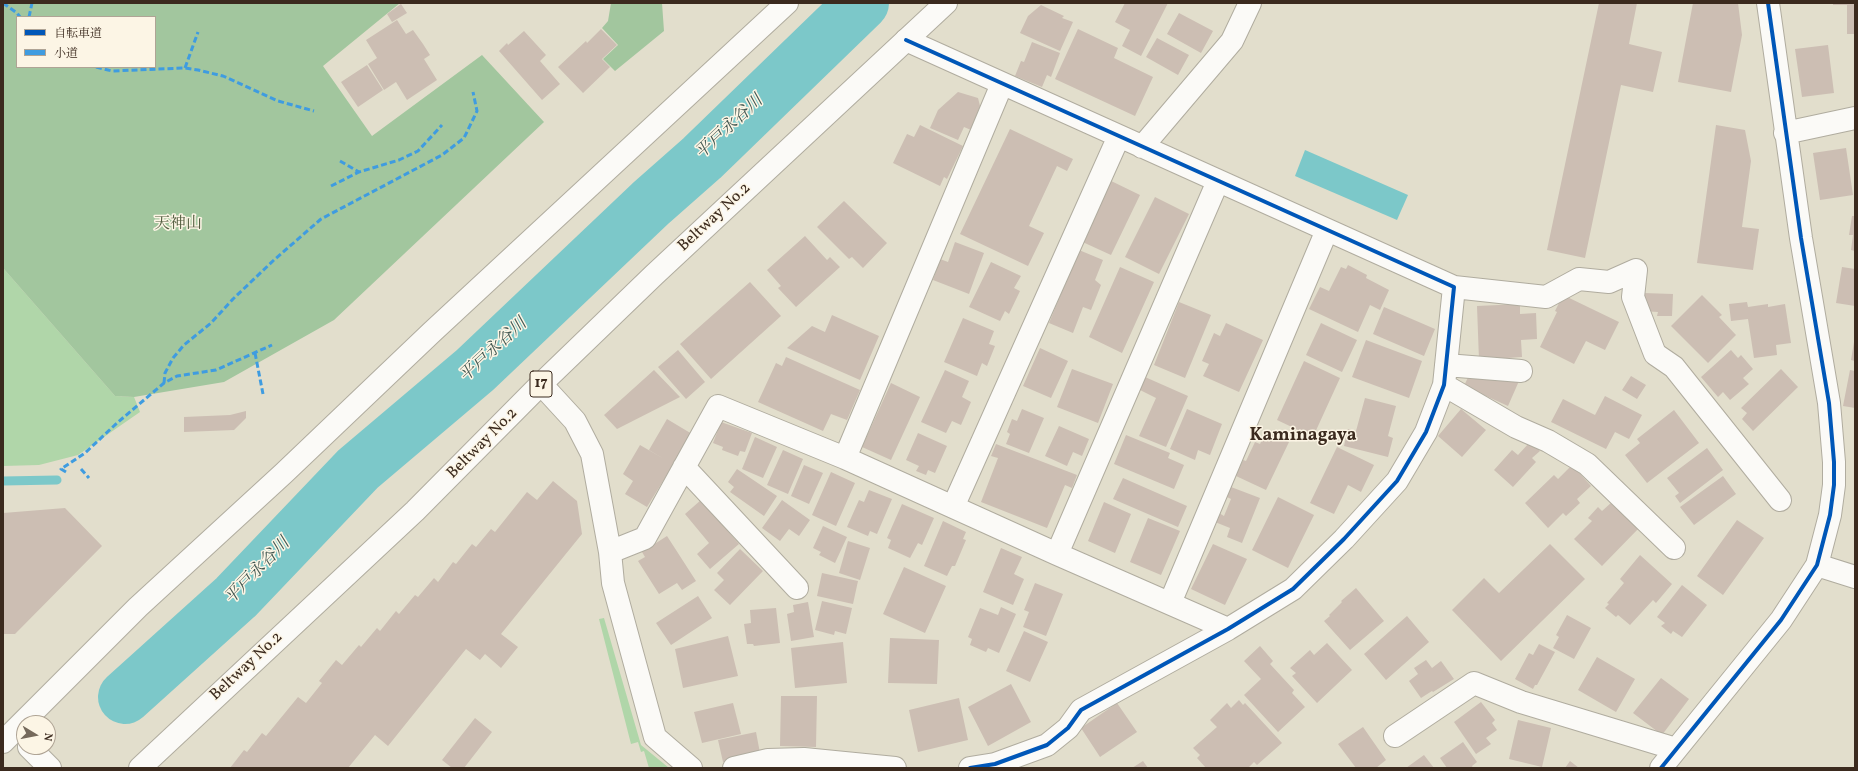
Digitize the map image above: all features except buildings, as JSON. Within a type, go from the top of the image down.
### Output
[{"type":"street","points":[[11,734],[138,607],[284,473],[432,332],[787,3]]},
{"type":"street","name":"Beltway No.2","points":[[140,768],[415,511],[541,384],[654,275],[946,3]]},
{"type":"street","points":[[1142,147],[1232,40],[1250,3]]},
{"type":"street","points":[[1661,768],[1781,620],[1816,550],[1830,515],[1834,485],[1834,462],[1830,403],[1785,133],[1768,3]]},
{"type":"street","points":[[906,40],[1454,288],[1546,297],[1579,279],[1609,282],[1636,270],[1633,298],[1655,354],[1674,367],[1780,500]]},
{"type":"street","points":[[846,458],[1002,84]]},
{"type":"street","points":[[1785,133],[1855,118]]},
{"type":"street","points":[[954,506],[1119,136]]},
{"type":"street","points":[[1056,554],[1218,181]]},
{"type":"street","points":[[1170,603],[1327,230]]},
{"type":"street","points":[[970,768],[995,764],[1047,745],[1068,728],[1081,710],[1228,629],[1293,589],[1344,539],[1397,481],[1426,432],[1445,375],[1454,288]]},
{"type":"street","points":[[1445,375],[1521,371]]},
{"type":"street","points":[[1445,375],[1516,427],[1548,441],[1587,464],[1674,548]]},
{"type":"street","points":[[541,384],[575,421],[592,454],[610,552],[613,583],[655,737],[691,768]]},
{"type":"street","points":[[610,552],[645,538],[718,406],[846,458],[954,506],[1056,554],[1228,629]]},
{"type":"street","points":[[684,467],[797,588]]},
{"type":"street","points":[[1816,550],[1855,577]]},
{"type":"street","points":[[1395,736],[1474,683],[1521,702],[1676,749]]},
{"type":"street","points":[[37,755],[50,768]]},
{"type":"street","points":[[734,768],[768,760],[895,768]]},
{"type":"green space","name":"天神山","points":[[3,3],[400,3],[323,66],[372,136],[482,55],[544,122],[334,320],[224,382],[134,397],[115,396],[3,268]]},
{"type":"green space","points":[[611,3],[662,3],[664,31],[615,71],[603,59],[618,45],[602,28],[608,21]]},
{"type":"green space","points":[[3,268],[115,396],[134,397],[140,412],[78,455],[39,465],[3,466]]},
{"type":"green space","points":[[604,618],[641,745],[669,768],[649,768],[644,751],[641,752],[638,742],[631,744],[599,619]]},
{"type":"water","points":[[1305,150],[1408,195],[1397,220],[1295,176]]},
{"type":"waterway","name":"平戸永谷川","points":[[125,697],[236,597],[358,469],[475,370],[651,203],[702,158],[862,3]]},
{"type":"waterway","points":[[3,481],[57,480]]},
{"type":"marked path","points":[[3,3],[19,16]]},
{"type":"marked path","points":[[29,16],[32,3]]},
{"type":"marked path","points":[[185,68],[198,32]]},
{"type":"marked path","points":[[100,68],[112,71],[185,68],[198,70],[223,76],[278,101],[314,111]]},
{"type":"marked path","points":[[164,383],[165,373],[173,358],[184,345],[211,323],[233,299],[274,260],[321,219],[442,155],[464,138],[477,111],[473,92]]},
{"type":"marked path","points":[[340,161],[359,172],[399,160],[418,151],[442,125]]},
{"type":"marked path","points":[[331,186],[359,172]]},
{"type":"marked path","points":[[66,472],[61,469],[85,453],[117,423],[164,383],[177,376],[216,370],[272,345]]},
{"type":"marked path","points":[[255,353],[263,394]]},
{"type":"marked path","points":[[81,469],[89,478]]},
{"type":"cycle path","points":[[1661,768],[1781,620],[1817,565],[1830,515],[1834,485],[1834,462],[1829,403],[1801,238],[1768,3]]},
{"type":"cycle path","points":[[906,40],[1454,287],[1444,385],[1426,432],[1397,481],[1344,539],[1293,589],[1228,629],[1081,710],[1068,728],[1047,745],[995,764],[970,768]]},
{"type":"district","name":"Kaminagaya","points":[[1303,437]]}]
